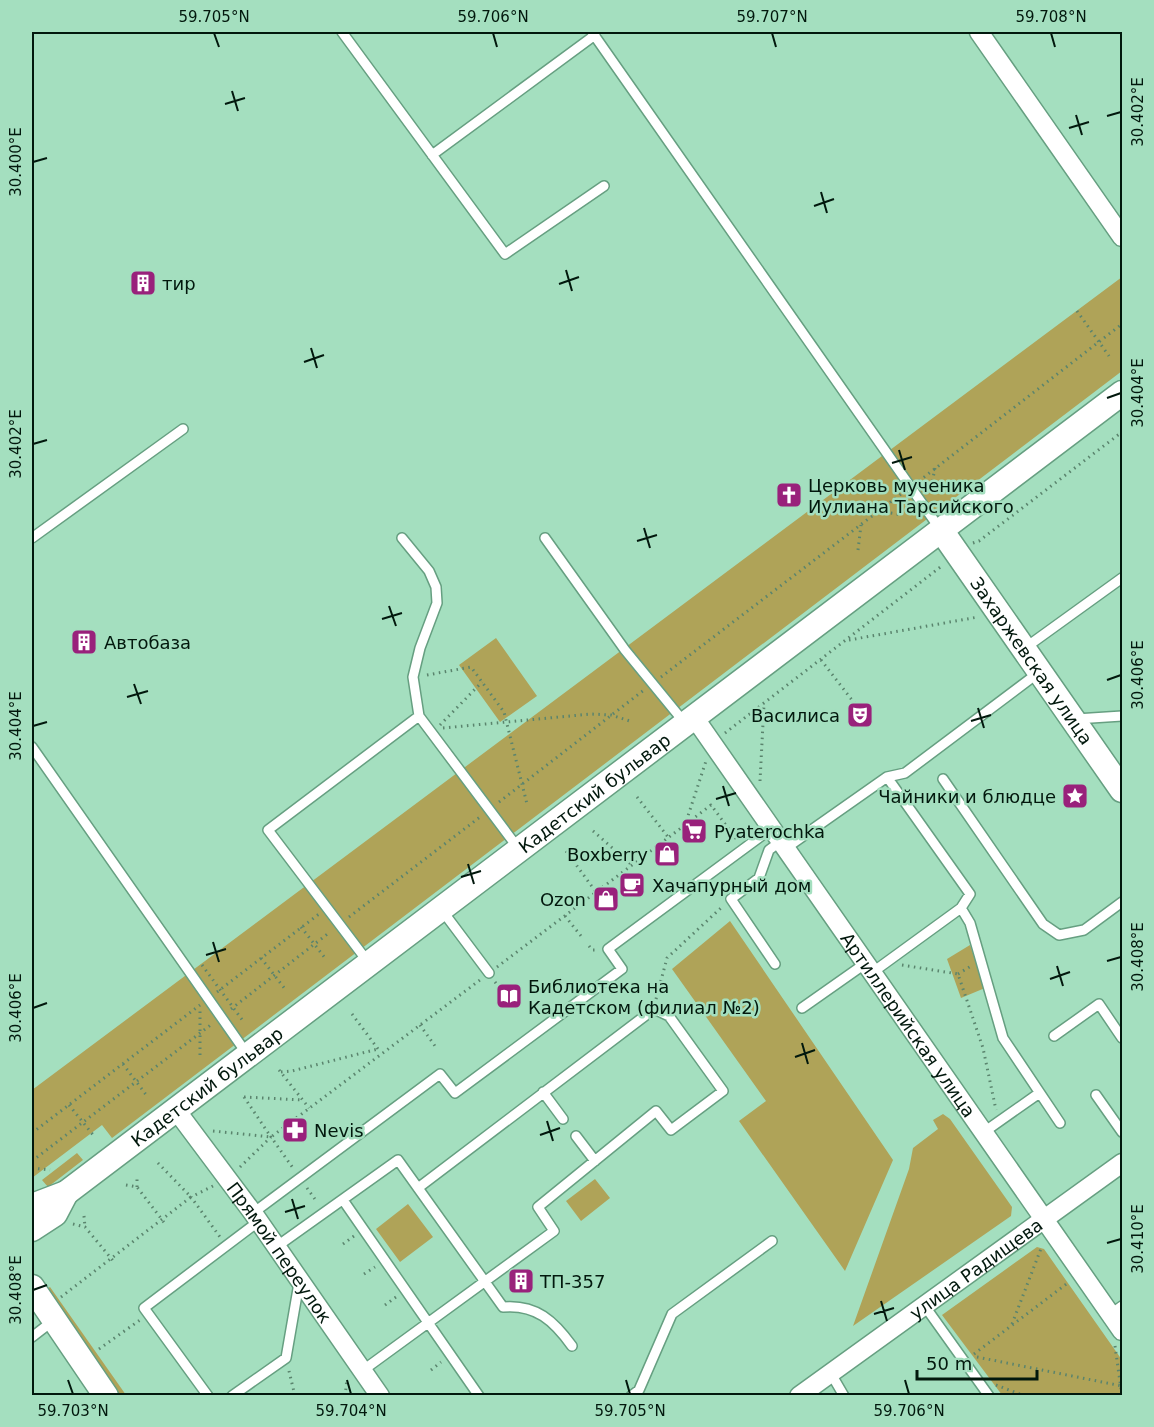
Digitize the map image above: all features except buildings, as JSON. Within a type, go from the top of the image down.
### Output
[{"type":"street","points":[[979,32],[1122,237]]},
{"type":"street","name":"Кадетский бульвар","points":[[32,1206],[66,1193],[941,530],[1121,398]]},
{"type":"street","name":"Захаржевская улица","points":[[941,530],[1122,790]]},
{"type":"street","name":"Артиллерийская улица","points":[[690,721],[780,839],[1044,1218],[1117,1310],[1119,1338]]},
{"type":"street","name":"Прямой переулок","points":[[176,1110],[256,1217],[380,1395]]},
{"type":"street","name":"улица Радищева","points":[[799,1395],[1122,1163]]},
{"type":"street","name":"Кадетский бульвар","points":[[32,1230],[55,1214],[66,1193]]},
{"type":"street","points":[[32,1287],[106,1395]]},
{"type":"lane","points":[[342,32],[505,254],[604,186]]},
{"type":"lane","points":[[432,155],[594,34],[941,530]]},
{"type":"lane","points":[[32,538],[183,429]]},
{"type":"lane","points":[[402,538],[429,571],[436,587],[436,603],[420,648],[413,677],[419,716],[519,850]]},
{"type":"lane","points":[[545,538],[625,650],[690,721]]},
{"type":"lane","points":[[1025,648],[1122,578]]},
{"type":"lane","points":[[208,1395],[144,1308],[256,1217],[440,1074],[455,1093],[622,969],[608,950],[744,849],[780,839],[887,777],[905,773],[1040,671]]},
{"type":"lane","points":[[369,964],[268,830],[419,716]]},
{"type":"lane","points":[[1073,719],[1122,716]]},
{"type":"lane","points":[[32,747],[204,1002],[221,1017],[248,1055]]},
{"type":"lane","points":[[802,1008],[870,968],[961,908],[970,894],[887,777]]},
{"type":"lane","points":[[943,779],[1043,924],[1059,935],[1084,930],[1122,902]]},
{"type":"lane","points":[[775,964],[731,899],[759,878],[770,850],[780,839]]},
{"type":"lane","points":[[961,908],[970,923],[1003,1038],[1060,1124]]},
{"type":"lane","points":[[441,909],[489,973]]},
{"type":"lane","points":[[1054,1036],[1099,1004],[1122,1038]]},
{"type":"lane","points":[[362,1371],[554,1231],[538,1207],[656,1111],[671,1130],[723,1091],[669,1016],[654,1009],[418,1188]]},
{"type":"lane","points":[[543,1092],[563,1119]]},
{"type":"lane","points":[[984,1132],[1038,1094]]},
{"type":"lane","points":[[1096,1095],[1122,1132]]},
{"type":"lane","points":[[576,1136],[595,1161]]},
{"type":"lane","points":[[276,1247],[398,1160],[503,1307],[522,1307],[546,1316],[557,1325],[572,1346]]},
{"type":"lane","points":[[343,1200],[479,1395]]},
{"type":"lane","points":[[631,1395],[639,1390],[672,1314],[772,1241]]},
{"type":"lane","points":[[232,1395],[286,1358],[299,1280]]},
{"type":"lane","points":[[924,1305],[989,1395]]},
{"type":"lane","points":[[32,1337],[54,1320]]},
{"type":"lane","points":[[830,1372],[844,1395]]},
{"type":"path","points":[[1077,311],[1109,356]]},
{"type":"path","points":[[921,479],[1122,324]]},
{"type":"path","points":[[967,544],[979,541],[1122,432]]},
{"type":"path","points":[[929,495],[935,468]]},
{"type":"path","points":[[660,678],[903,493]]},
{"type":"path","points":[[879,511],[902,515]]},
{"type":"path","points":[[858,550],[861,525]]},
{"type":"path","points":[[723,734],[939,570],[944,563]]},
{"type":"path","points":[[847,640],[981,617]]},
{"type":"path","points":[[821,660],[862,713]]},
{"type":"path","points":[[413,677],[471,667],[504,712],[527,804]]},
{"type":"path","points":[[482,682],[437,728],[591,714],[611,715],[633,722]]},
{"type":"path","points":[[497,803],[648,687]]},
{"type":"path","points":[[760,786],[764,704]]},
{"type":"path","points":[[685,825],[706,759]]},
{"type":"path","points":[[637,797],[668,837]]},
{"type":"path","points":[[212,1131],[271,1137],[711,805],[744,849]]},
{"type":"path","points":[[344,921],[484,813]]},
{"type":"path","points":[[592,831],[632,865]]},
{"type":"path","points":[[566,851],[596,892]]},
{"type":"path","points":[[654,1009],[662,969],[667,958],[731,899]]},
{"type":"path","points":[[32,1133],[327,908]]},
{"type":"path","points":[[565,916],[581,936]]},
{"type":"path","points":[[301,927],[325,958]]},
{"type":"path","points":[[32,1161],[333,930]]},
{"type":"path","points":[[195,956],[243,1021]]},
{"type":"path","points":[[261,958],[285,989]]},
{"type":"path","points":[[897,964],[958,974],[983,1048],[999,1121]]},
{"type":"path","points":[[200,1055],[204,1002]]},
{"type":"path","points":[[352,1014],[381,1053]]},
{"type":"path","points":[[420,1025],[435,1046]]},
{"type":"path","points":[[309,1108],[280,1071],[292,1071],[378,1049]]},
{"type":"path","points":[[123,1064],[147,1096]]},
{"type":"path","points":[[271,1137],[244,1097],[303,1100]]},
{"type":"path","points":[[69,1105],[94,1136]]},
{"type":"path","points":[[61,1297],[190,1197],[157,1162]]},
{"type":"path","points":[[32,1168],[50,1170]]},
{"type":"path","points":[[137,1176],[137,1187],[166,1225]]},
{"type":"path","points":[[126,1185],[137,1187]]},
{"type":"path","points":[[84,1216],[85,1227],[115,1263]]},
{"type":"path","points":[[73,1224],[85,1227]]},
{"type":"path","points":[[1011,1326],[1042,1244]]},
{"type":"path","points":[[1071,1281],[971,1356],[1121,1386]]},
{"type":"path","points":[[98,1350],[149,1314]]},
{"type":"path","points":[[1119,1338],[1122,1395]]},
{"type":"path","points":[[286,1358],[295,1395]]},
{"type":"path","points":[[980,1383],[1004,1386],[1025,1395]]},
{"type":"shaded area","points":[[1122,277],[1122,371],[112,1138],[102,1125],[32,1178],[32,1090]]},
{"type":"shaded area","points":[[496,638],[537,696],[500,722],[459,665]]},
{"type":"shaded area","points":[[730,921],[893,1160],[845,1271],[739,1121],[766,1101],[672,969]]},
{"type":"shaded area","points":[[970,945],[985,988],[961,998],[947,959]]},
{"type":"shaded area","points":[[943,1114],[950,1119],[1012,1207],[1011,1216],[853,1326],[909,1169],[913,1148],[938,1129],[933,1120]]},
{"type":"shaded area","points":[[77,1153],[83,1160],[48,1187],[42,1180]]},
{"type":"shaded area","points":[[595,1179],[610,1198],[581,1221],[566,1201]]},
{"type":"shaded area","points":[[408,1204],[433,1237],[400,1262],[376,1229]]},
{"type":"shaded area","points":[[1037,1247],[1044,1249],[1122,1360],[1122,1395],[1002,1395],[942,1315]]},
{"type":"shaded area","points":[[50,1287],[126,1395],[118,1395],[44,1291]]},
{"type":"place","name":"тир","points":[[143,283]]},
{"type":"place","name":"Церковь мученика Иулиана Тарсийского","points":[[789,495]]},
{"type":"place","name":"Автобаза","points":[[84,642]]},
{"type":"place","name":"Василиса","points":[[860,715]]},
{"type":"place","name":"Чайники и блюдце","points":[[1075,796]]},
{"type":"place","name":"Pyaterochka","points":[[694,831]]},
{"type":"place","name":"Boxberry","points":[[667,854]]},
{"type":"place","name":"Хачапурный дом","points":[[632,885]]},
{"type":"place","name":"Ozon","points":[[606,899]]},
{"type":"place","name":"Библиотека на Кадетском (филиал №2)","points":[[509,996]]},
{"type":"place","name":"Nevis","points":[[295,1130]]},
{"type":"place","name":"ТП-357","points":[[521,1281]]}]
